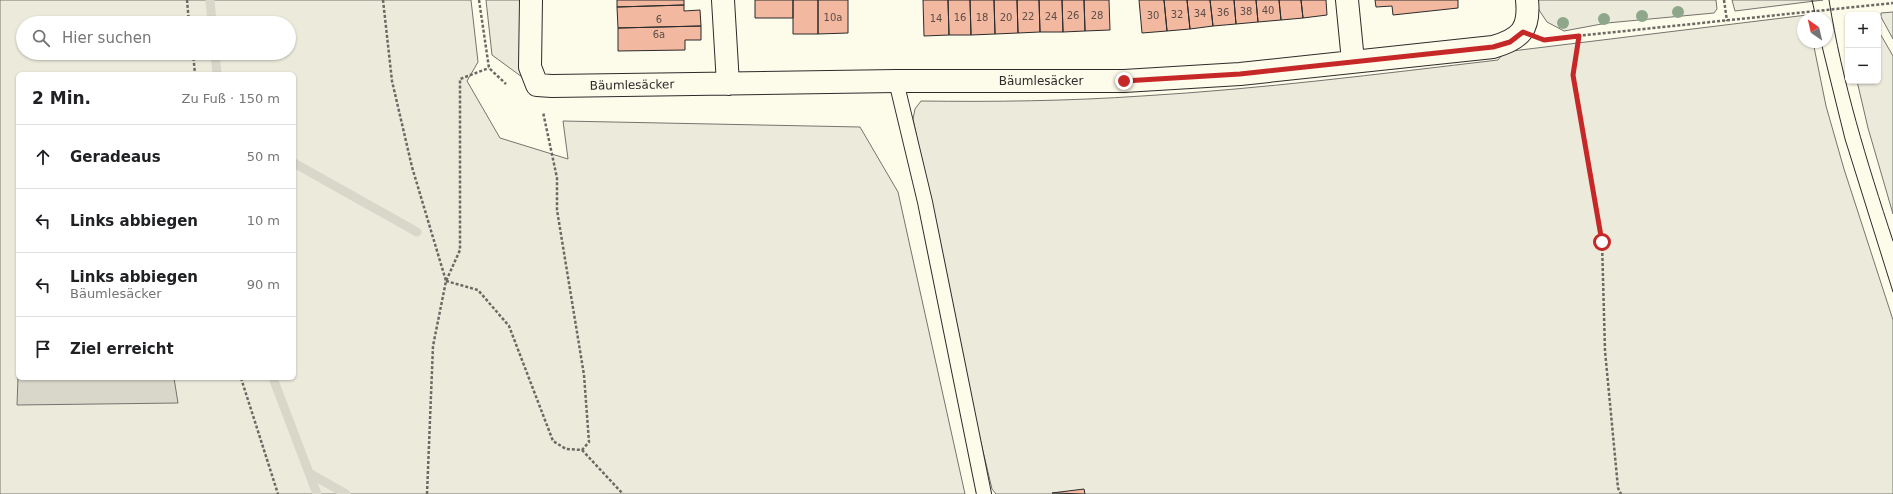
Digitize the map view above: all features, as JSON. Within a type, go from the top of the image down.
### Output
[{"type":"street","points":[[531,0],[530,67],[537,85]]},
{"type":"street","points":[[723,0],[728,84]]},
{"type":"street","points":[[1347,0],[1354,61]]},
{"type":"street","points":[[1523,32],[1528,18],[1527,0]]},
{"type":"street","name":"Bäumlesäcker","points":[[537,85],[896,81],[1124,81],[1240,74],[1493,47],[1510,42],[1523,32]]},
{"type":"lane","points":[[896,81],[925,202],[984,494]]},
{"type":"path","points":[[187,0],[188,16]]},
{"type":"path","points":[[384,0],[392,81],[412,167],[446,281]]},
{"type":"path","points":[[427,494],[433,346],[446,281],[460,250],[460,79],[489,68],[479,0]]},
{"type":"path","points":[[1724,0],[1727,21]]},
{"type":"path","points":[[1523,32],[1544,40],[1893,3]]},
{"type":"path","points":[[1579,36],[1573,75],[1602,242],[1605,351],[1618,488],[1621,494]]},
{"type":"path","points":[[194,60],[195,72]]},
{"type":"path","points":[[537,85],[557,178],[557,210],[584,375],[589,442],[582,450]]},
{"type":"path","points":[[446,281],[478,290],[509,326],[553,441],[566,449],[582,450],[623,494]]},
{"type":"path","points":[[242,380],[278,494]]},
{"type":"shaded area","points":[[0,0],[471,0],[478,62],[467,81],[500,138],[568,159],[563,121],[860,127],[898,192],[965,494],[0,494]]},
{"type":"shaded area","points":[[486,0],[522,0],[522,77],[492,55]]},
{"type":"shaded area","points":[[1536,0],[1716,0],[1717,9],[1714,13],[1607,23],[1564,31],[1547,22],[1537,7]]},
{"type":"shaded area","points":[[1732,0],[1823,0],[1735,11]]},
{"type":"shaded area","points":[[1893,12],[1893,39],[1881,17],[1881,13]]},
{"type":"shaded area","points":[[1797,16],[1797,48],[1814,48],[1826,106],[1844,169],[1893,320],[1893,494],[996,494],[992,489],[973,409],[913,119],[915,109],[921,101],[1087,99],[1187,93],[1364,76],[1498,60],[1504,52]]},
{"type":"shaded area","points":[[1881,35],[1893,56],[1893,214],[1868,128],[1858,84],[1881,84]]},
{"type":"shaded area","points":[[18,380],[174,380],[178,403],[17,405]]},
{"type":"building","points":[[617,0],[684,0],[684,5],[617,7]]},
{"type":"building","points":[[755,0],[793,0],[793,18],[755,18]]},
{"type":"building","points":[[793,0],[818,0],[818,34],[793,34]]},
{"type":"building","points":[[818,0],[848,0],[848,33],[818,34]]},
{"type":"building","points":[[923,0],[948,0],[949,35],[924,36]]},
{"type":"building","points":[[948,0],[970,0],[971,35],[949,35]]},
{"type":"building","points":[[970,0],[994,0],[995,34],[971,35]]},
{"type":"building","points":[[994,0],[1017,0],[1018,33],[995,34]]},
{"type":"building","points":[[1017,0],[1039,0],[1040,32],[1018,33]]},
{"type":"building","points":[[1039,0],[1062,0],[1063,32],[1040,32]]},
{"type":"building","points":[[1062,0],[1084,0],[1085,31],[1063,32]]},
{"type":"building","points":[[1084,0],[1109,0],[1110,30],[1085,31]]},
{"type":"building","points":[[1139,0],[1164,0],[1167,31],[1142,33]]},
{"type":"building","points":[[1164,0],[1187,0],[1190,29],[1167,31]]},
{"type":"building","points":[[1187,0],[1210,0],[1213,26],[1190,29]]},
{"type":"building","points":[[1210,0],[1234,0],[1236,24],[1213,26]]},
{"type":"building","points":[[1234,0],[1256,0],[1258,22],[1236,24]]},
{"type":"building","points":[[1256,0],[1279,0],[1281,20],[1258,22]]},
{"type":"building","points":[[1279,0],[1301,0],[1303,18],[1281,20]]},
{"type":"building","points":[[1301,0],[1326,0],[1327,15],[1303,18]]},
{"type":"building","points":[[1375,0],[1458,0],[1458,8],[1393,15],[1392,6],[1376,7]]},
{"type":"building","points":[[684,5],[684,11],[700,10],[701,26],[618,28],[617,7]]},
{"type":"building","points":[[701,26],[701,40],[685,40],[685,50],[618,51],[618,28]]},
{"type":"building","points":[[1084,489],[1085,494],[1052,493]]},
{"type":"waterway","points":[[210,0],[211,16]]},
{"type":"waterway","points":[[216,60],[217,72]]},
{"type":"waterway","points":[[296,164],[417,232]]},
{"type":"waterway","points":[[274,380],[317,494]]},
{"type":"waterway","points":[[309,473],[346,494]]},
{"type":"tram line","points":[[1812,0],[1815,12]]},
{"type":"tram line","points":[[1829,0],[1834,31],[1856,122],[1893,241]]},
{"type":"tram line","points":[[1822,48],[1845,139],[1893,292]]},
{"type":"route","points":[[1124,81],[1240,74],[1493,47],[1510,42],[1523,32],[1544,40],[1579,36],[1573,75],[1602,242]]}]
